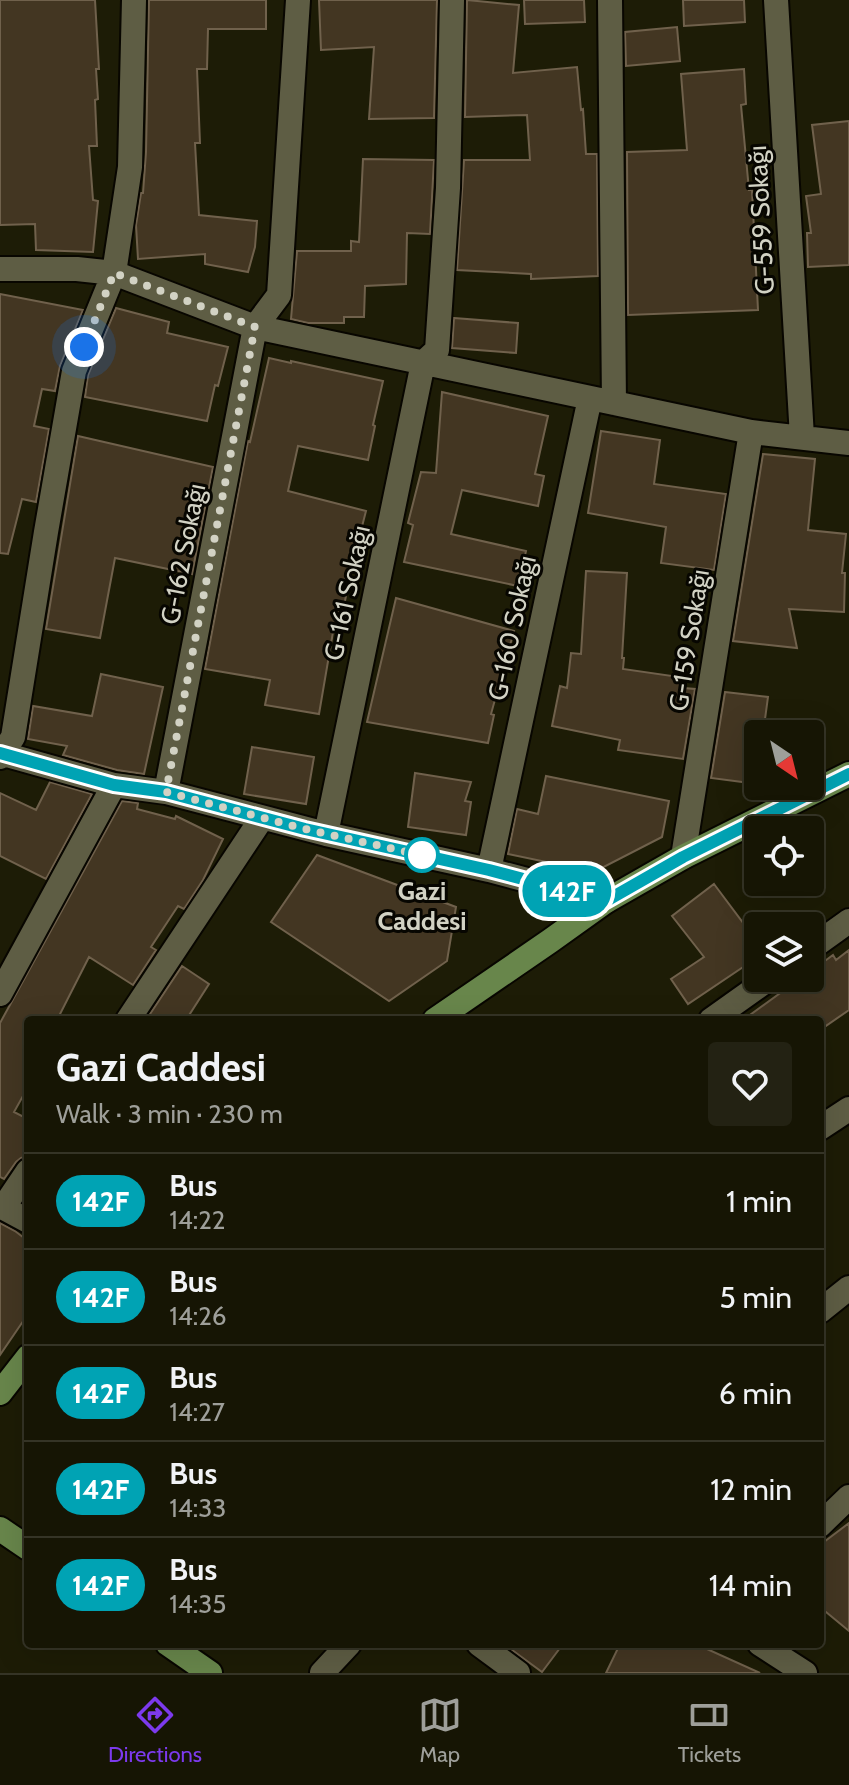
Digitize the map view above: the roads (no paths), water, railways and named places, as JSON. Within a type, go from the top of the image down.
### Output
[{"type":"main road","points":[[441,1016],[606,901],[683,857],[849,774]]},
{"type":"main road","points":[[0,1393],[24,1362]]},
{"type":"main road","points":[[0,1529],[24,1545]]},
{"type":"main road","points":[[174,1648],[210,1673]]},
{"type":"street","points":[[134,0],[130,167],[114,273],[74,371],[13,737],[1,755],[114,785],[166,792],[606,901]]},
{"type":"street","points":[[255,327],[279,295],[298,0]]},
{"type":"street","name":"G-161 Sokağı","points":[[326,834],[423,363],[437,350],[448,188],[452,0]]},
{"type":"street","name":"G-160 Sokağı","points":[[489,870],[602,400],[610,0]]},
{"type":"street","name":"G-559 Sokağı","points":[[776,0],[802,437]]},
{"type":"street","points":[[0,269],[63,268],[114,273],[255,327],[751,432],[849,443]]},
{"type":"street","name":"G-162 Sokağı","points":[[166,792],[255,327]]},
{"type":"street","name":"G-159 Sokağı","points":[[683,857],[751,432]]},
{"type":"street","points":[[0,994],[114,785]]},
{"type":"street","points":[[131,1016],[262,818]]},
{"type":"street","points":[[824,939],[849,921]]},
{"type":"street","points":[[717,1016],[750,992]]},
{"type":"street","points":[[824,1125],[849,1109]]},
{"type":"street","points":[[24,1177],[2,1207],[24,1219]]},
{"type":"street","points":[[824,1308],[849,1288]]},
{"type":"street","points":[[824,1521],[849,1497]]},
{"type":"street","points":[[322,1673],[345,1648]]},
{"type":"street","points":[[484,1648],[518,1673]]},
{"type":"street","points":[[766,1648],[805,1673]]},
{"type":"place","name":"Gazi Caddesi","points":[[422,855]]}]
